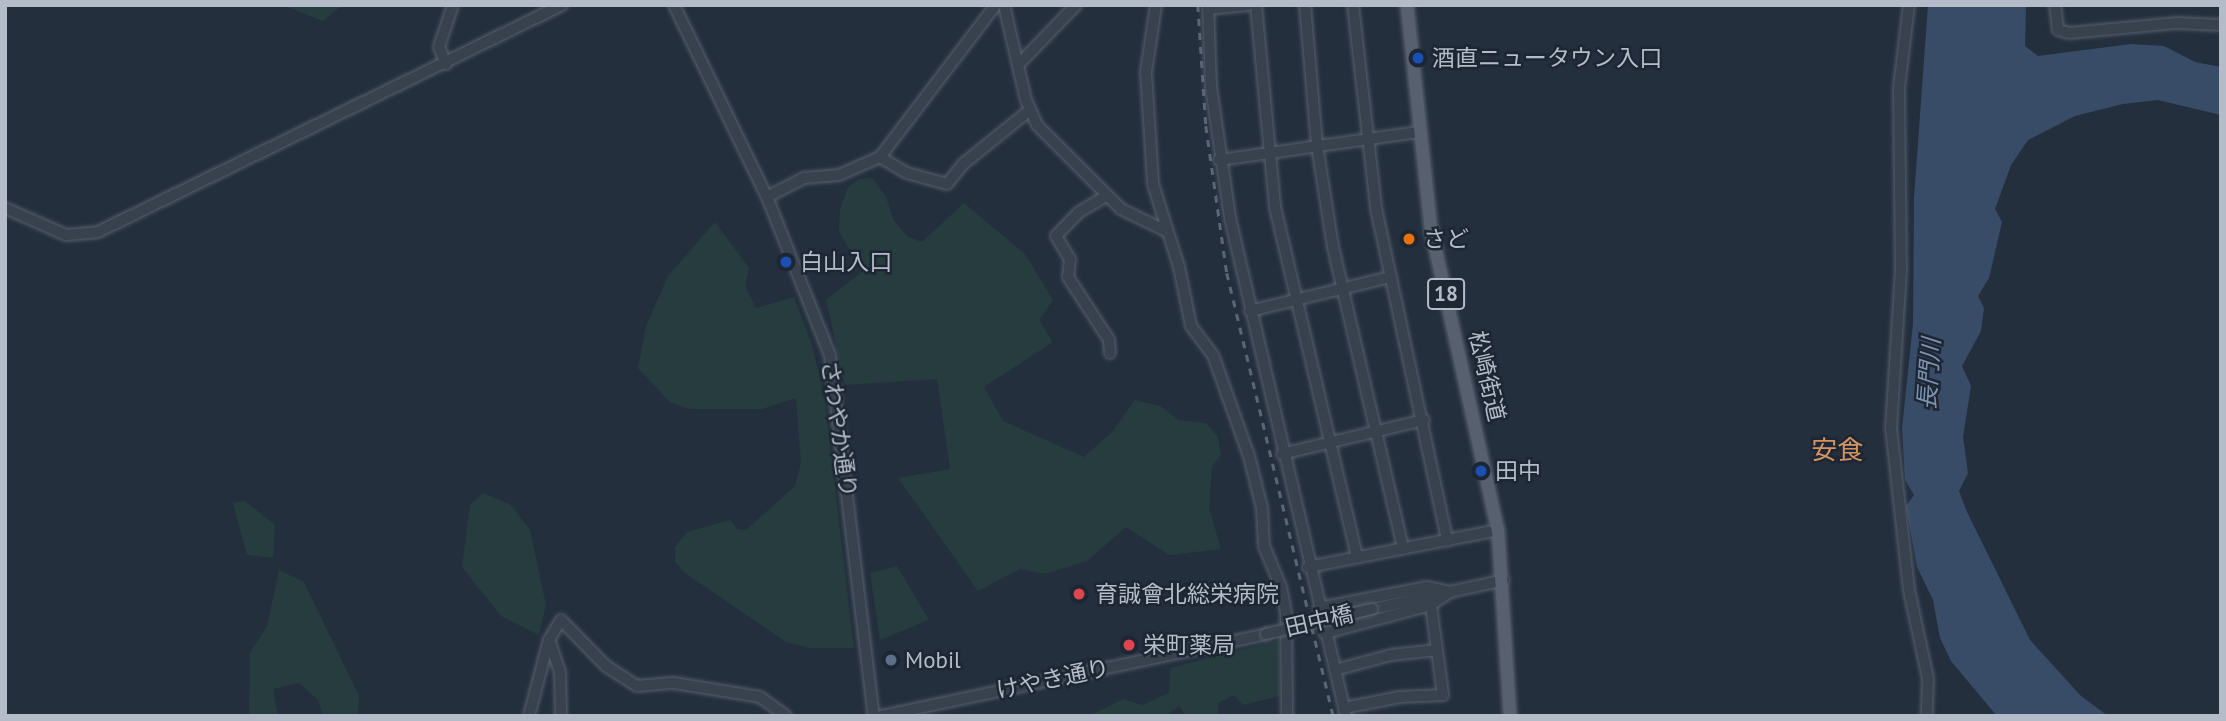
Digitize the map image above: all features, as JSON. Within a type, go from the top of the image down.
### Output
[{"type":"main road","name":"松崎街道","points":[[1407,5],[1431,229],[1498,530],[1504,580],[1510,716]]},
{"type":"street","points":[[446,64],[439,47],[453,5]]},
{"type":"street","points":[[5,208],[66,235],[98,232],[562,5]]},
{"type":"street","name":"さわやか通り","points":[[674,5],[767,197],[830,355],[874,716]]},
{"type":"street","points":[[767,197],[804,178],[839,175],[880,157],[996,5]]},
{"type":"street","points":[[1004,5],[1030,110],[1050,141],[1106,196],[1132,216],[1164,230]]},
{"type":"street","points":[[1020,63],[1076,5]]},
{"type":"street","points":[[1156,5],[1146,72],[1153,184],[1164,230],[1179,267],[1191,326],[1213,355],[1255,482],[1264,546],[1281,587],[1286,613],[1287,716]]},
{"type":"street","points":[[1248,5],[1208,7],[1219,159],[1282,454],[1345,712],[1400,696],[1443,695],[1431,605]]},
{"type":"street","points":[[1256,5],[1275,207],[1357,557]]},
{"type":"street","points":[[1305,5],[1317,145],[1343,288],[1403,548]]},
{"type":"street","points":[[1353,5],[1367,139],[1391,277],[1424,420],[1447,540]]},
{"type":"street","points":[[1909,5],[1899,89],[1901,270],[1891,427],[1907,577],[1928,679],[1927,716]]},
{"type":"street","points":[[2055,5],[2058,30],[2069,33],[2176,23],[2221,24]]},
{"type":"street","points":[[880,157],[907,173],[947,184],[964,163],[1030,110]]},
{"type":"street","points":[[1219,159],[1419,132]]},
{"type":"street","points":[[1106,196],[1079,212],[1056,236],[1070,259],[1068,278],[1109,340],[1110,353]]},
{"type":"street","points":[[1250,311],[1391,277]]},
{"type":"street","points":[[1282,454],[1424,420]]},
{"type":"street","points":[[1308,566],[1498,530]]},
{"type":"street","points":[[1325,633],[1431,605],[1450,592],[1504,580]]},
{"type":"street","points":[[1319,608],[1427,587],[1450,592]]},
{"type":"street","name":"田中橋","points":[[1266,634],[1450,592]]},
{"type":"street","points":[[529,716],[549,640],[561,620],[606,666],[637,686],[674,683],[761,697],[786,716]]},
{"type":"street","name":"けやき通り","points":[[881,716],[1266,634]]},
{"type":"street","points":[[549,640],[560,672],[561,716]]},
{"type":"street","points":[[1335,670],[1391,656],[1437,650]]},
{"type":"green space","points":[[283,5],[342,5],[323,21]]},
{"type":"green space","points":[[872,178],[886,197],[894,221],[908,237],[922,242],[964,203],[1025,254],[1053,300],[1039,320],[1053,342],[984,387],[1003,421],[1084,457],[1113,431],[1135,400],[1160,406],[1179,420],[1206,423],[1218,437],[1221,455],[1212,467],[1209,508],[1221,549],[1169,555],[1126,527],[1087,561],[1045,574],[1020,569],[978,591],[898,478],[950,469],[937,379],[845,385],[826,300],[863,271],[839,232],[840,209],[848,187],[859,179]]},
{"type":"green space","points":[[715,222],[749,268],[745,286],[756,308],[794,297],[812,345],[824,395],[854,648],[809,648],[786,642],[685,573],[675,562],[675,547],[687,532],[730,520],[737,529],[746,530],[795,486],[801,463],[796,398],[762,409],[689,409],[670,402],[638,368],[646,326],[668,276]]},
{"type":"green space","points":[[483,493],[511,505],[530,530],[546,605],[539,635],[501,616],[462,567],[470,505]]},
{"type":"green space","points":[[245,501],[275,525],[273,558],[247,555],[233,503]]},
{"type":"green space","points":[[897,566],[929,620],[880,640],[870,573]]},
{"type":"green space","points":[[279,570],[304,582],[359,696],[358,716],[323,716],[318,700],[299,683],[273,689],[278,716],[249,716],[250,653],[267,626]]},
{"type":"green space","points":[[1279,640],[1280,696],[1243,705],[1234,695],[1218,703],[1219,716],[1187,716],[1179,706],[1165,716],[1089,716],[1123,699],[1142,705],[1169,693],[1170,668]]},
{"type":"water","name":"長門川","points":[[1928,5],[2026,5],[2025,46],[2038,56],[2131,44],[2164,46],[2195,62],[2221,67],[2221,115],[2158,100],[2123,104],[2075,116],[2028,140],[2011,165],[1995,209],[2002,222],[1989,278],[1978,296],[1984,308],[1981,331],[1962,366],[1971,386],[1963,437],[1968,473],[1959,491],[1967,512],[2030,640],[2081,696],[2108,716],[1997,716],[1951,661],[1940,638],[1933,600],[1917,567],[1906,506],[1914,495],[1905,480],[1902,428],[1913,324],[1914,198]]},
{"type":"railway","points":[[1198,5],[1206,126],[1227,273],[1333,716]]},
{"type":"place","name":"酒直ニュータウン入口","points":[[1418,58]]},
{"type":"place","name":"さど","points":[[1409,239]]},
{"type":"place","name":"白山入口","points":[[786,262]]},
{"type":"place","name":"田中","points":[[1481,471]]},
{"type":"place","name":"育誠會北総栄病院","points":[[1079,594]]},
{"type":"place","name":"栄町薬局","points":[[1129,645]]},
{"type":"place","name":"Mobil","points":[[891,660]]},
{"type":"district","name":"安食","points":[[1837,450]]}]
